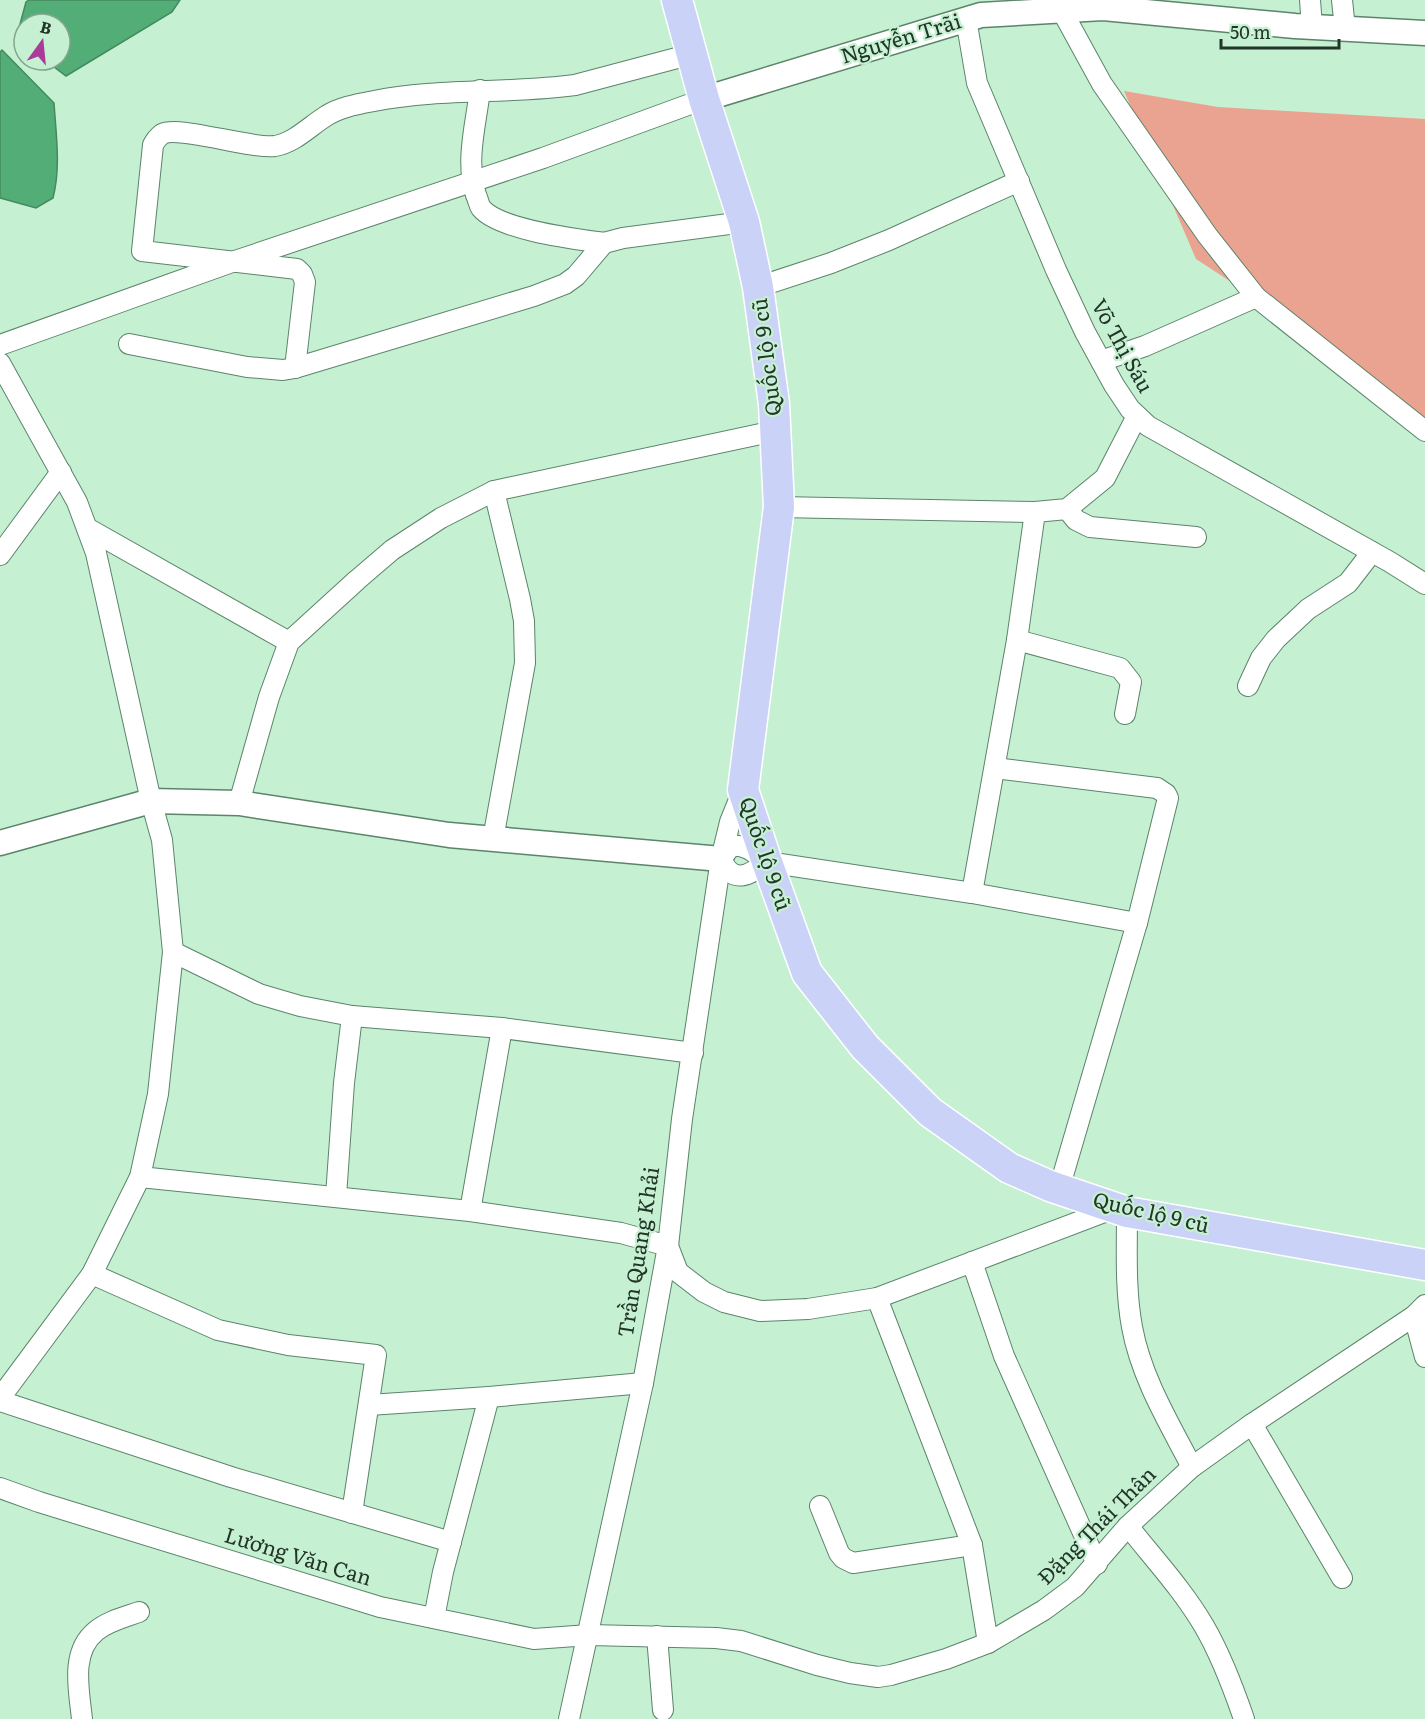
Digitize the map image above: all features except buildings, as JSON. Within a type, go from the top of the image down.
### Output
[{"type":"main road","name":"Quốc lộ 9 cũ","points":[[677,0],[744,222],[758,287],[774,404],[779,507],[743,790],[807,973],[865,1047],[930,1112],[1009,1168],[1059,1189],[1121,1210],[1425,1265]]},
{"type":"street","points":[[1310,0],[1312,27]]},
{"type":"street","points":[[1342,0],[1345,28]]},
{"type":"street","name":"Nguyễn Trãi","points":[[705,99],[981,15],[1103,8],[1312,27],[1425,33]]},
{"type":"street","points":[[1062,11],[1102,84],[1207,235],[1256,297],[1425,431]]},
{"type":"street","name":"Võ Thị Sáu","points":[[966,19],[977,83],[1056,270],[1085,332],[1130,409],[1148,426],[1425,584]]},
{"type":"street","points":[[295,368],[305,282],[297,269],[142,251],[153,145],[160,135],[171,132],[262,146],[277,146],[290,141],[328,114],[341,109],[399,98],[480,90],[556,88],[692,54]]},
{"type":"street","points":[[480,90],[471,162],[473,182],[480,208],[498,219],[527,229],[604,243],[623,238],[744,222]]},
{"type":"street","points":[[0,345],[232,262],[543,158],[705,99]]},
{"type":"street","points":[[758,287],[831,263],[889,240],[1019,181]]},
{"type":"street","points":[[129,344],[247,367],[283,370],[295,368],[534,296],[566,284],[576,276],[604,243]]},
{"type":"street","points":[[1101,361],[1145,346],[1256,297]]},
{"type":"street","points":[[0,363],[77,502],[96,553],[151,801],[162,840],[173,952],[158,1094],[140,1177],[92,1274],[0,1399],[231,1477],[451,1542]]},
{"type":"street","points":[[779,507],[1035,512],[1067,509],[1105,478],[1137,416]]},
{"type":"street","points":[[239,802],[269,697],[289,642],[392,550],[441,518],[494,491],[775,431]]},
{"type":"street","points":[[0,555],[61,472]]},
{"type":"street","points":[[493,840],[525,663],[524,621],[494,491]]},
{"type":"street","points":[[1067,509],[1076,520],[1090,527],[1196,537]]},
{"type":"street","points":[[972,893],[1017,640],[1035,512]]},
{"type":"street","points":[[87,528],[289,642]]},
{"type":"street","points":[[1248,686],[1261,658],[1276,639],[1308,609],[1348,583],[1372,552]]},
{"type":"street","points":[[1017,640],[1120,668],[1131,682],[1125,714]]},
{"type":"street","points":[[995,768],[1157,788],[1166,794],[1168,803],[1137,923],[1059,1189]]},
{"type":"street","name":"Trần Quang Khải","points":[[569,1719],[643,1383],[668,1246],[682,1119],[721,860],[730,822],[743,790]]},
{"type":"street","points":[[0,843],[151,801],[239,802],[449,835],[721,860],[731,846],[740,845],[752,850],[767,862],[972,893],[1137,923]]},
{"type":"street","points":[[173,952],[259,994],[300,1006],[352,1016],[502,1028],[693,1053]]},
{"type":"street","points":[[336,1196],[344,1083],[352,1016]]},
{"type":"street","points":[[470,1211],[502,1028]]},
{"type":"street","points":[[140,1177],[470,1211],[621,1233],[668,1246],[678,1272],[704,1292],[724,1302],[760,1311],[808,1309],[877,1298],[1121,1210],[1128,1299],[1137,1348],[1152,1388],[1191,1467]]},
{"type":"street","points":[[972,1262],[1005,1356],[1097,1564]]},
{"type":"street","points":[[92,1274],[218,1330],[288,1345],[376,1355],[352,1513]]},
{"type":"street","points":[[877,1298],[972,1545],[988,1643]]},
{"type":"street","points":[[1419,1311],[1425,1357]]},
{"type":"street","name":"Đặng Thái Thân","points":[[589,1635],[716,1638],[741,1641],[817,1665],[878,1677],[910,1671],[988,1643],[1044,1610],[1075,1587],[1128,1526],[1191,1467],[1419,1311]]},
{"type":"street","points":[[369,1405],[643,1383]]},
{"type":"street","points":[[434,1618],[451,1542],[489,1397]]},
{"type":"street","points":[[1252,1424],[1342,1578]]},
{"type":"street","name":"Lương Văn Can","points":[[0,1488],[39,1503],[380,1607],[534,1639],[589,1635]]},
{"type":"street","points":[[820,1506],[839,1553],[853,1563],[972,1545]]},
{"type":"street","points":[[1128,1526],[1185,1597],[1203,1625],[1233,1687],[1244,1719]]},
{"type":"street","points":[[82,1719],[78,1683],[81,1650],[97,1629],[139,1612]]},
{"type":"street","points":[[657,1636],[663,1710]]},
{"type":"shaded area","points":[[29,0],[180,0],[172,12],[66,76],[61,72],[72,72],[72,12],[23,12],[26,2]]},
{"type":"shaded area","points":[[2,50],[12,60],[12,72],[24,72],[54,103],[57,174],[53,198],[36,208],[0,198],[0,52]]},
{"type":"shaded area","points":[[1124,91],[1218,107],[1425,119],[1425,421],[1332,348],[1196,259]]}]
